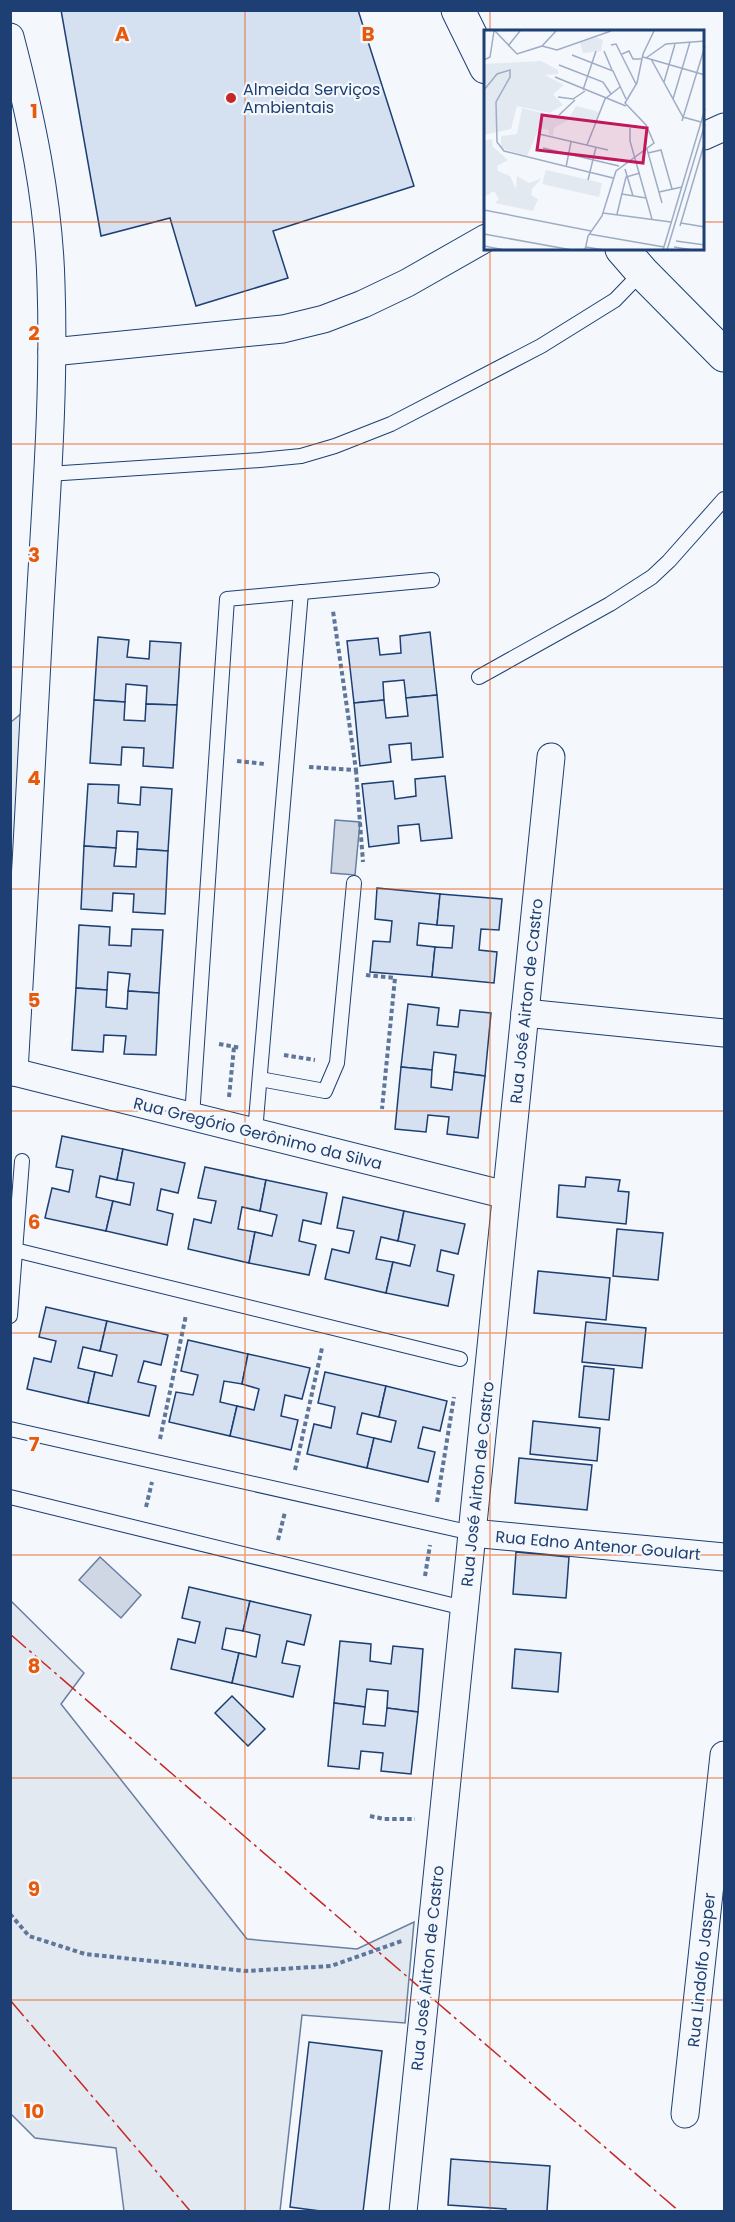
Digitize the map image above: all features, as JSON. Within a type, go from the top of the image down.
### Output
[{"type":"main road","points":[[458,10],[484,63]]},
{"type":"main road","points":[[632,261],[724,354]]},
{"type":"street","points":[[10,37],[28,111],[46,215],[51,282],[52,352],[48,474],[12,1072]]},
{"type":"street","points":[[705,136],[724,127]]},
{"type":"street","points":[[52,352],[284,329],[324,319],[407,283],[484,239]]},
{"type":"street","name":"Rua José Airton de Castro","points":[[403,2211],[551,757]]},
{"type":"street","points":[[525,1013],[724,1033]]},
{"type":"street","name":"Rua Gregório Gerônimo da Silva","points":[[12,1072],[506,1195]]},
{"type":"street","name":"Rua Edno Antenor Goulart","points":[[472,1533],[724,1557]]},
{"type":"street","name":"Rua Lindolfo Jasper","points":[[685,2114],[724,1755]]},
{"type":"lane","points":[[48,474],[260,460],[301,456],[335,447],[391,424],[541,346],[615,300],[632,261]]},
{"type":"lane","points":[[479,677],[610,604],[652,577],[724,499]]},
{"type":"lane","points":[[192,1117],[227,598],[432,580]]},
{"type":"lane","points":[[255,1132],[301,592]]},
{"type":"lane","points":[[260,1079],[325,1091],[337,1063],[354,883]]},
{"type":"lane","points":[[10,1316],[22,1161]]},
{"type":"lane","points":[[15,1250],[460,1359]]},
{"type":"lane","points":[[10,1429],[472,1533]]},
{"type":"lane","points":[[10,1497],[464,1608]]},
{"type":"path","points":[[216,759],[356,770],[329,589]]},
{"type":"path","points":[[226,1125],[234,1047]]},
{"type":"path","points":[[142,1530],[190,1293]]},
{"type":"path","points":[[273,1562],[326,1327]]},
{"type":"path","points":[[422,1598],[460,1359]]},
{"type":"path","points":[[370,1816],[384,1819],[443,1819]]},
{"type":"path","points":[[10,1914],[29,1936],[85,1954],[246,1971],[331,1966],[431,1930]]},
{"type":"shaded area","points":[[22,713],[11,920],[11,722]]},
{"type":"shaded area","points":[[335,820],[360,822],[355,875],[331,873]]},
{"type":"shaded area","points":[[100,1557],[141,1595],[121,1618],[79,1580]]},
{"type":"shaded area","points":[[11,1601],[84,1673],[61,1704],[247,1939],[357,1949],[414,1922],[405,2023],[302,2015],[280,2211],[124,2211],[116,2148],[35,2138],[11,2114]]},
{"type":"building","name":"Almeida Serviços Ambientais","points":[[61,10],[358,10],[414,186],[273,231],[288,278],[196,306],[170,218],[101,236]]},
{"type":"building","points":[[430,632],[437,695],[406,698],[404,680],[383,682],[384,700],[354,703],[347,641],[378,638],[380,655],[401,653],[400,636]]},
{"type":"building","points":[[98,637],[129,640],[127,657],[149,659],[150,641],[181,643],[177,705],[146,704],[147,686],[126,684],[125,702],[94,700]]},
{"type":"building","points":[[437,695],[443,757],[412,760],[411,743],[389,745],[391,762],[360,766],[354,703],[384,700],[386,718],[408,716],[406,698]]},
{"type":"building","points":[[94,700],[125,702],[124,720],[145,721],[146,704],[177,705],[173,768],[143,766],[144,748],[122,747],[121,765],[90,763]]},
{"type":"building","points":[[445,776],[452,838],[421,841],[419,824],[398,826],[399,843],[369,847],[362,784],[393,781],[395,799],[416,796],[415,779]]},
{"type":"building","points":[[88,784],[119,785],[118,803],[140,805],[141,787],[172,789],[168,851],[137,849],[138,832],[117,831],[116,848],[84,846]]},
{"type":"building","points":[[84,846],[116,848],[114,866],[136,867],[137,849],[168,851],[165,914],[133,912],[134,894],[113,893],[112,911],[81,909]]},
{"type":"building","points":[[377,888],[440,894],[437,925],[419,923],[417,945],[435,947],[432,977],[370,972],[373,941],[390,942],[392,921],[375,919]]},
{"type":"building","points":[[440,894],[502,899],[499,930],[481,929],[479,950],[497,952],[494,983],[432,977],[435,947],[452,948],[454,926],[437,925]]},
{"type":"building","points":[[79,925],[110,927],[109,945],[131,946],[132,929],[163,930],[159,993],[128,991],[130,974],[108,972],[107,990],[76,988]]},
{"type":"building","points":[[76,988],[107,990],[106,1007],[127,1009],[128,991],[159,993],[156,1055],[124,1054],[126,1036],[104,1035],[103,1052],[72,1050]]},
{"type":"building","points":[[408,1004],[439,1008],[437,1025],[458,1027],[460,1010],[491,1013],[485,1076],[454,1072],[456,1055],[434,1052],[432,1070],[401,1067]]},
{"type":"building","points":[[401,1067],[432,1070],[431,1087],[452,1090],[454,1072],[485,1076],[478,1138],[447,1134],[449,1117],[428,1115],[426,1132],[395,1129]]},
{"type":"building","points":[[62,1136],[123,1149],[117,1180],[100,1176],[96,1197],[113,1201],[106,1231],[45,1218],[52,1188],[69,1192],[73,1170],[56,1167]]},
{"type":"building","points":[[123,1149],[185,1163],[178,1193],[161,1189],[157,1210],[173,1214],[167,1245],[106,1231],[113,1201],[130,1205],[134,1183],[117,1180]]},
{"type":"building","points":[[205,1167],[266,1180],[260,1211],[242,1207],[238,1229],[255,1232],[249,1263],[188,1249],[194,1219],[211,1223],[216,1201],[198,1198]]},
{"type":"building","points":[[586,1177],[620,1180],[618,1191],[629,1192],[626,1224],[557,1217],[559,1185],[585,1187]]},
{"type":"building","points":[[266,1180],[327,1193],[321,1224],[303,1220],[299,1241],[316,1245],[309,1275],[249,1263],[255,1232],[272,1236],[277,1215],[260,1211]]},
{"type":"building","points":[[343,1197],[404,1211],[398,1241],[381,1237],[376,1259],[393,1262],[386,1293],[325,1279],[332,1249],[349,1253],[354,1231],[337,1228]]},
{"type":"building","points":[[404,1211],[465,1224],[458,1254],[441,1250],[437,1271],[454,1275],[448,1306],[386,1293],[393,1262],[410,1266],[415,1245],[398,1241]]},
{"type":"building","points":[[617,1229],[663,1233],[658,1280],[613,1276]]},
{"type":"building","points":[[538,1271],[610,1278],[606,1320],[534,1313]]},
{"type":"building","points":[[46,1307],[107,1321],[100,1351],[83,1347],[78,1368],[95,1372],[88,1403],[27,1389],[34,1358],[51,1362],[56,1341],[39,1337]]},
{"type":"building","points":[[107,1321],[168,1335],[161,1365],[144,1361],[138,1382],[156,1386],[149,1416],[88,1403],[95,1372],[112,1376],[117,1355],[100,1351]]},
{"type":"building","points":[[586,1322],[646,1328],[642,1368],[582,1362]]},
{"type":"building","points":[[188,1340],[248,1354],[242,1384],[224,1381],[220,1402],[237,1406],[230,1436],[169,1422],[176,1392],[193,1395],[198,1375],[181,1371]]},
{"type":"building","points":[[248,1354],[310,1368],[302,1399],[285,1395],[281,1416],[298,1420],[291,1450],[230,1436],[237,1406],[254,1410],[259,1389],[242,1384]]},
{"type":"building","points":[[584,1366],[614,1369],[609,1420],[579,1417]]},
{"type":"building","points":[[325,1372],[386,1386],[379,1417],[362,1413],[357,1434],[374,1438],[367,1468],[307,1454],[314,1424],[331,1428],[335,1407],[318,1403]]},
{"type":"building","points":[[386,1386],[447,1401],[440,1431],[423,1427],[418,1448],[435,1452],[428,1482],[367,1468],[374,1438],[391,1442],[396,1421],[379,1417]]},
{"type":"building","points":[[533,1421],[600,1428],[597,1461],[530,1454]]},
{"type":"building","points":[[519,1458],[592,1465],[587,1510],[515,1503]]},
{"type":"building","points":[[516,1552],[569,1557],[566,1598],[513,1594]]},
{"type":"building","points":[[189,1587],[250,1601],[243,1631],[226,1628],[222,1649],[239,1653],[232,1683],[171,1669],[178,1639],[195,1643],[200,1622],[182,1618]]},
{"type":"building","points":[[250,1601],[311,1615],[304,1645],[287,1641],[282,1663],[300,1666],[293,1697],[232,1683],[239,1653],[256,1657],[260,1635],[243,1631]]},
{"type":"building","points":[[340,1641],[371,1644],[370,1661],[391,1664],[393,1646],[423,1649],[418,1712],[387,1708],[388,1691],[367,1689],[365,1707],[334,1703]]},
{"type":"building","points":[[515,1649],[561,1653],[558,1692],[512,1688]]},
{"type":"building","points":[[232,1696],[265,1729],[248,1746],[215,1713]]},
{"type":"building","points":[[334,1703],[365,1707],[363,1724],[385,1726],[387,1708],[418,1712],[411,1774],[381,1771],[383,1753],[361,1751],[359,1769],[328,1766]]},
{"type":"building","points":[[309,2042],[382,2051],[363,2212],[328,2212],[290,2207]]},
{"type":"building","points":[[451,2159],[550,2166],[547,2211],[505,2212],[506,2209],[448,2205]]},
{"type":"power","points":[[10,1634],[680,2212]]},
{"type":"power","points":[[10,2000],[191,2212]]},
{"type":"place","name":"Almeida Serviços Ambientais","points":[[231,98]]}]
